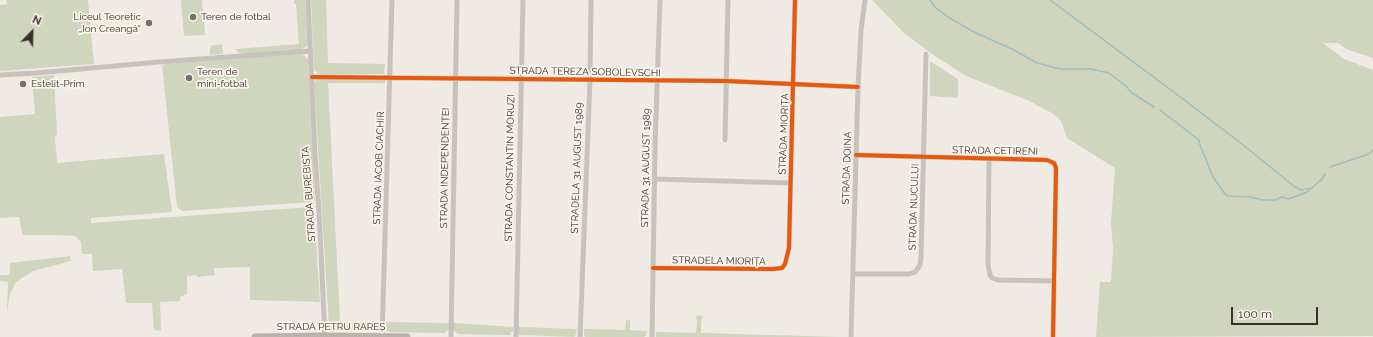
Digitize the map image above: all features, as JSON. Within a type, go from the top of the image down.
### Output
[{"type":"main road","name":"STRADA PETRU RAREȘ","points":[[255,337],[406,337]]},
{"type":"street","name":"STRADA BUREBISTA","points":[[308,0],[325,336]]},
{"type":"street","name":"STRADA IACOB CIACHIR","points":[[382,336],[392,0]]},
{"type":"street","name":"STRADA INDEPENDENȚEI","points":[[450,337],[457,0]]},
{"type":"street","name":"STRADA CONSTANTIN MORUZI","points":[[516,337],[523,0]]},
{"type":"street","name":"STRADELA 31 AUGUST 1989","points":[[580,337],[590,80],[591,0]]},
{"type":"street","name":"STRADA 31 AUGUST 1989","points":[[652,337],[660,0]]},
{"type":"street","points":[[725,140],[728,0]]},
{"type":"street","name":"STRADA MIORIȚA","points":[[784,267],[787,261],[789,248],[795,0]]},
{"type":"street","name":"STRADA DOINA","points":[[851,337],[858,87],[861,32],[865,0]]},
{"type":"street","points":[[0,75],[311,51]]},
{"type":"street","name":"STRADA NUCULUI","points":[[853,274],[909,274],[915,272],[919,267],[922,257],[926,54]]},
{"type":"street","name":"STRADA TEREZA SOBOLEVSCHI","points":[[312,77],[726,81],[858,87]]},
{"type":"street","name":"STRADA CETIRENI","points":[[856,155],[1047,160],[1054,163],[1056,166],[1053,337]]},
{"type":"street","points":[[989,159],[988,265],[990,275],[992,278],[998,280],[1054,281]]},
{"type":"street","points":[[655,178],[790,183]]},
{"type":"street","name":"STRADELA MIORIȚA","points":[[653,268],[780,269],[784,267]]},
{"type":"green space","points":[[6,0],[88,0],[94,64],[0,71],[0,5],[7,4]]},
{"type":"green space","name":"Teren de fotbal","points":[[181,0],[202,0],[205,35],[184,36]]},
{"type":"green space","points":[[294,0],[305,0],[308,40],[307,46],[301,50],[247,54],[239,53],[235,49],[299,44],[296,4],[294,4]]},
{"type":"green space","points":[[311,0],[326,0],[328,63],[385,64],[384,74],[320,75],[314,70]]},
{"type":"green space","points":[[872,0],[1373,0],[1373,58],[1346,49],[1338,43],[1323,43],[1344,59],[1373,70],[1373,336],[1096,337],[1100,282],[1111,282],[1113,248],[1111,223],[1115,168],[1067,138],[1061,121],[1052,113],[1027,100],[966,76],[929,52],[903,32]]},
{"type":"green space","points":[[222,44],[223,54],[210,55],[210,46]]},
{"type":"green space","points":[[302,54],[308,60],[315,200],[311,202],[182,211],[177,207],[162,66],[165,64]]},
{"type":"green space","points":[[930,61],[958,79],[958,98],[930,96]]},
{"type":"green space","points":[[54,75],[57,163],[164,154],[172,212],[91,218],[91,223],[310,207],[314,210],[320,302],[250,300],[250,267],[214,268],[215,275],[197,277],[197,275],[187,276],[187,294],[180,297],[180,301],[160,302],[161,331],[154,330],[152,303],[126,303],[122,269],[93,271],[92,254],[82,254],[81,242],[75,236],[23,235],[19,217],[0,218],[0,117],[35,114],[32,77]]},
{"type":"green space","points":[[317,79],[385,80],[385,83],[328,83],[340,322],[381,322],[381,328],[377,331],[329,327],[314,82]]},
{"type":"green space","points":[[70,256],[71,261],[33,271],[16,282],[10,294],[7,312],[8,282],[0,281],[0,275],[8,275],[10,273],[10,263]]},
{"type":"green space","points":[[699,315],[703,317],[701,322],[701,333],[841,337],[656,337],[656,332],[696,333],[696,317]]},
{"type":"green space","points":[[626,320],[630,320],[630,330],[647,331],[646,335],[644,337],[585,337],[584,335],[584,329],[625,330]]},
{"type":"green space","points":[[385,322],[450,323],[449,330],[445,333],[389,332],[384,328]]},
{"type":"green space","points":[[453,323],[513,327],[513,332],[511,332],[510,335],[458,334],[453,330]]},
{"type":"green space","points":[[518,327],[577,329],[574,337],[519,335],[519,332],[517,332]]},
{"type":"waterway","points":[[930,0],[935,7],[948,17],[974,32],[1012,49],[1037,63],[1060,69],[1091,69],[1109,73],[1126,86],[1132,93],[1154,107]]},
{"type":"waterway","points":[[1050,0],[1242,144],[1295,187],[1301,190],[1311,188]]},
{"type":"waterway","points":[[1160,110],[1199,140],[1213,177],[1228,196],[1251,197],[1262,200],[1276,200],[1282,197],[1289,199],[1307,192],[1322,179],[1325,174]]},
{"type":"waterway","points":[[1330,167],[1369,154],[1373,150]]},
{"type":"cycle path","points":[[653,268],[773,269],[782,268],[785,264],[789,248],[795,0]]},
{"type":"cycle path","points":[[312,77],[726,81],[858,87]]},
{"type":"cycle path","points":[[856,155],[1047,160],[1054,163],[1056,168],[1053,337]]},
{"type":"place","name":"Teren de fotbal","points":[[193,17]]},
{"type":"place","name":"Liceul Teoretic „Ion Creangă“","points":[[149,23]]},
{"type":"place","name":"Teren de mini-fotbal","points":[[189,78]]},
{"type":"place","name":"Estelit-Prim","points":[[23,84]]}]
